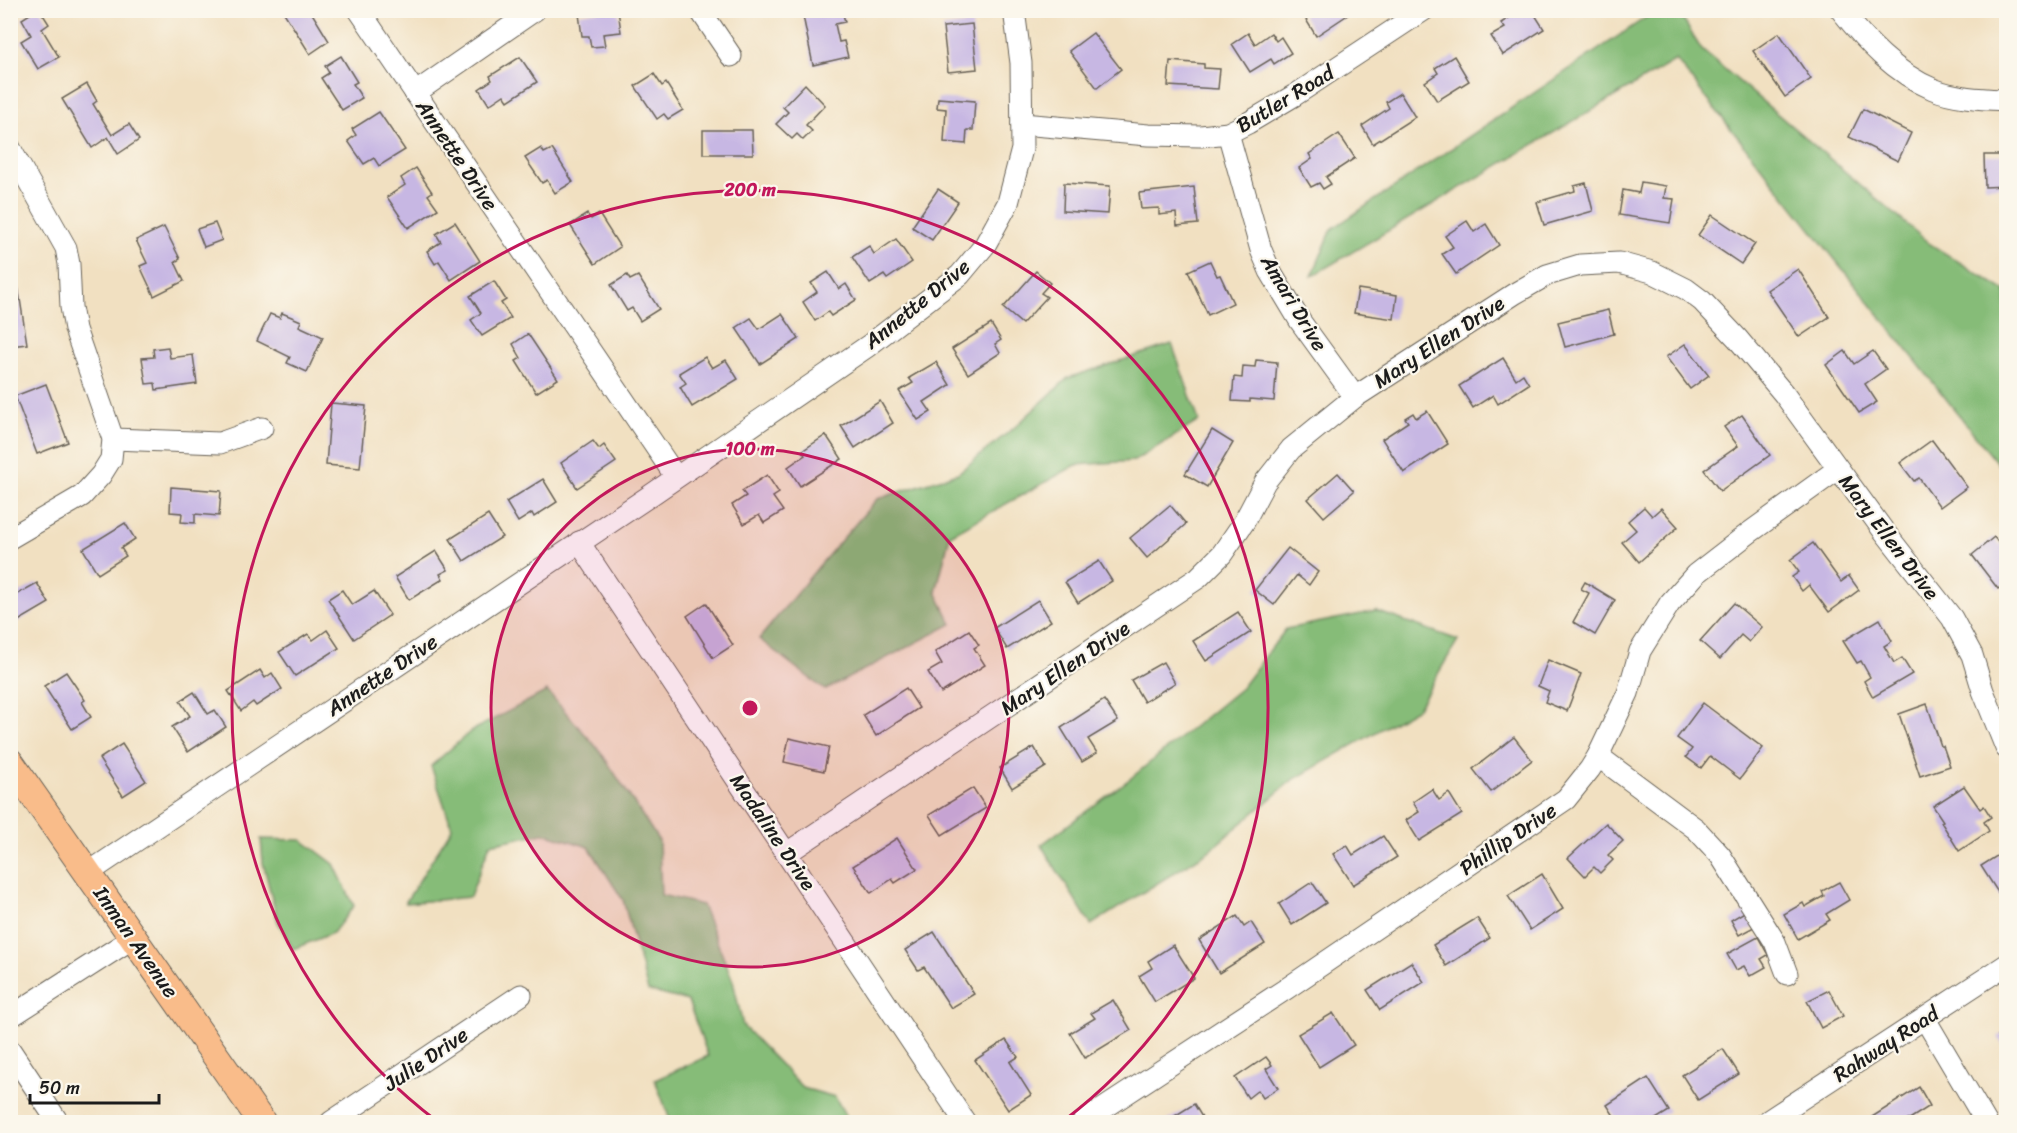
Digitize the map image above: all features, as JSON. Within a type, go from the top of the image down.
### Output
[{"type":"main road","name":"Inman Avenue","points":[[10,762],[262,1122]]},
{"type":"street","name":"Annette Drive","points":[[360,10],[676,477]]},
{"type":"street","points":[[415,93],[535,10]]},
{"type":"street","points":[[700,10],[731,56]]},
{"type":"street","name":"Annette Drive","points":[[88,873],[868,346],[960,275],[985,245],[1008,203],[1022,149],[1020,50],[1014,10]]},
{"type":"street","name":"Butler Road","points":[[1022,124],[1148,135],[1201,136],[1228,133],[1295,95],[1424,10]]},
{"type":"street","points":[[1841,10],[1862,37],[1899,70],[1934,89],[1980,99],[2007,100]]},
{"type":"street","name":"Amari Drive","points":[[1228,133],[1261,250],[1270,272],[1299,321],[1355,397]]},
{"type":"street","points":[[10,148],[66,248],[75,329],[112,439],[111,459],[82,495],[10,538]]},
{"type":"street","name":"Mary Ellen Drive","points":[[787,853],[1198,578],[1222,554],[1244,522],[1265,482],[1291,449],[1355,397],[1514,294],[1547,275],[1580,265],[1619,263],[1652,272],[1702,301],[1737,338],[1784,394],[1838,469],[1952,618],[1971,655],[1983,691],[2007,748]]},
{"type":"street","points":[[112,439],[220,443],[262,428]]},
{"type":"street","name":"Phillip Drive","points":[[1083,1122],[1550,812],[1566,799],[1598,756],[1628,693],[1640,651],[1670,603],[1696,574],[1838,469]]},
{"type":"street","name":"Madaline Drive","points":[[579,543],[965,1122]]},
{"type":"street","points":[[1598,756],[1696,829],[1720,855],[1775,942],[1786,974]]},
{"type":"street","points":[[10,1017],[133,938]]},
{"type":"street","name":"Rahway Road","points":[[1766,1122],[2007,965]]},
{"type":"street","name":"Julie Drive","points":[[331,1122],[521,995]]},
{"type":"street","points":[[1925,1019],[1986,1122]]},
{"type":"street","points":[[10,1050],[58,1122]]},
{"type":"green space","points":[[1645,11],[1678,11],[1701,49],[1930,244],[2006,291],[2006,474],[1676,60],[1312,276],[1332,229],[1648,16]]},
{"type":"green space","points":[[1172,344],[1199,421],[1134,461],[1076,465],[950,535],[936,592],[952,624],[825,690],[759,639],[877,499],[958,473],[1016,426],[1068,378]]},
{"type":"green space","points":[[1376,611],[1458,640],[1418,708],[1291,781],[1209,851],[1091,925],[1041,845],[1131,778],[1241,688],[1286,629]]},
{"type":"green space","points":[[547,691],[600,751],[659,841],[661,895],[702,905],[733,981],[743,1026],[803,1088],[835,1097],[849,1122],[671,1122],[655,1080],[708,1056],[688,1001],[648,991],[623,900],[589,847],[544,833],[490,844],[470,897],[405,903],[452,828],[431,766],[471,731]]},
{"type":"green space","points":[[261,839],[302,840],[334,864],[354,906],[333,933],[293,949],[278,922],[263,863]]},
{"type":"building","points":[[40,10],[49,24],[42,29],[59,57],[38,69],[21,41],[31,35],[22,19]]},
{"type":"building","points":[[310,10],[329,41],[310,54],[283,11]]},
{"type":"building","points":[[618,10],[621,32],[603,34],[605,46],[591,47],[589,36],[582,36],[579,14]]},
{"type":"building","points":[[842,10],[845,22],[835,24],[839,42],[844,41],[848,57],[813,65],[802,11]]},
{"type":"building","points":[[1300,10],[1355,10],[1316,36]]},
{"type":"building","points":[[1521,10],[1532,10],[1544,29],[1503,55],[1491,36],[1505,28],[1501,23]]},
{"type":"building","points":[[972,24],[977,69],[948,72],[943,27]]},
{"type":"building","points":[[1093,33],[1121,69],[1097,88],[1069,51]]},
{"type":"building","points":[[1248,33],[1255,44],[1271,33],[1276,41],[1281,37],[1291,53],[1274,64],[1271,59],[1250,72],[1232,44]]},
{"type":"building","points":[[1779,33],[1811,79],[1785,97],[1753,51]]},
{"type":"building","points":[[341,56],[357,82],[353,84],[362,98],[342,110],[321,78],[329,73],[325,66]]},
{"type":"building","points":[[1454,56],[1469,81],[1437,101],[1425,82],[1438,73],[1435,68]]},
{"type":"building","points":[[520,57],[537,82],[508,101],[504,95],[489,105],[479,89],[492,80],[490,76]]},
{"type":"building","points":[[1170,61],[1204,64],[1204,68],[1220,69],[1218,89],[1168,86]]},
{"type":"building","points":[[654,74],[662,86],[666,83],[683,110],[668,119],[664,114],[657,119],[635,86]]},
{"type":"building","points":[[87,84],[97,101],[93,104],[112,135],[129,124],[139,140],[118,154],[108,137],[92,148],[62,99]]},
{"type":"building","points":[[805,84],[825,105],[806,125],[812,131],[803,140],[797,134],[792,139],[776,124],[788,112],[783,107]]},
{"type":"building","points":[[1400,93],[1415,117],[1373,144],[1362,126],[1389,108],[1386,102]]},
{"type":"building","points":[[938,98],[975,101],[973,130],[967,130],[966,144],[944,142],[946,109],[937,108]]},
{"type":"building","points":[[1863,109],[1911,133],[1898,161],[1849,137]]},
{"type":"building","points":[[379,112],[405,150],[379,166],[374,158],[364,164],[348,141],[356,135],[352,129]]},
{"type":"building","points":[[703,130],[752,130],[753,154],[703,154]]},
{"type":"building","points":[[1339,134],[1355,158],[1326,177],[1331,184],[1323,189],[1319,183],[1311,187],[1299,168],[1312,159],[1309,154]]},
{"type":"building","points":[[541,148],[544,153],[552,149],[573,182],[555,193],[547,180],[542,183],[525,158]]},
{"type":"building","points":[[1984,155],[2006,155],[2006,186],[1985,187]]},
{"type":"building","points":[[416,168],[432,192],[428,195],[438,209],[408,228],[387,197],[405,185],[401,178]]},
{"type":"building","points":[[1641,182],[1666,186],[1664,198],[1674,199],[1670,223],[1619,215],[1623,190],[1639,193]]},
{"type":"building","points":[[1064,183],[1110,186],[1108,214],[1063,211]]},
{"type":"building","points":[[1586,183],[1593,211],[1544,225],[1537,202],[1575,191],[1574,186]]},
{"type":"building","points":[[1194,187],[1198,224],[1177,226],[1176,213],[1159,215],[1159,208],[1141,209],[1139,193]]},
{"type":"building","points":[[938,189],[958,202],[932,240],[912,227]]},
{"type":"building","points":[[587,214],[591,219],[599,214],[620,247],[595,264],[570,225]]},
{"type":"building","points":[[1712,215],[1755,244],[1741,264],[1698,235]]},
{"type":"building","points":[[1467,221],[1474,232],[1486,224],[1499,245],[1456,274],[1442,254],[1453,247],[1445,236]]},
{"type":"building","points":[[455,222],[480,261],[451,280],[439,261],[435,264],[427,251],[441,242],[436,234]]},
{"type":"building","points":[[215,223],[222,240],[204,247],[197,229]]},
{"type":"building","points":[[164,227],[180,259],[175,262],[184,281],[154,296],[140,266],[147,263],[136,240]]},
{"type":"building","points":[[896,239],[912,262],[887,279],[884,275],[870,284],[852,257],[869,246],[874,254]]},
{"type":"building","points":[[1210,261],[1217,276],[1220,275],[1233,303],[1208,315],[1188,271]]},
{"type":"building","points":[[1798,269],[1829,317],[1799,337],[1767,290]]},
{"type":"building","points":[[1036,271],[1050,283],[1041,293],[1047,297],[1022,324],[1003,308]]},
{"type":"building","points":[[828,272],[839,289],[846,284],[856,300],[831,316],[828,312],[815,321],[803,302],[817,292],[811,283]]},
{"type":"building","points":[[16,273],[27,344],[10,346],[10,274]]},
{"type":"building","points":[[627,275],[630,280],[638,276],[659,309],[640,321],[632,308],[627,311],[611,285]]},
{"type":"building","points":[[494,281],[506,300],[501,303],[511,318],[482,336],[471,320],[481,313],[470,296]]},
{"type":"building","points":[[1358,289],[1397,295],[1394,319],[1354,313]]},
{"type":"building","points":[[1608,310],[1614,334],[1565,347],[1558,322]]},
{"type":"building","points":[[282,313],[301,321],[299,326],[323,337],[307,372],[287,363],[290,357],[257,341],[270,314],[280,318]]},
{"type":"building","points":[[782,314],[799,339],[760,364],[736,328],[751,318],[759,329]]},
{"type":"building","points":[[991,324],[1001,340],[995,344],[1000,353],[968,374],[952,349]]},
{"type":"building","points":[[528,334],[558,379],[536,393],[516,361],[521,358],[513,344]]},
{"type":"building","points":[[1685,344],[1709,375],[1690,389],[1666,357]]},
{"type":"building","points":[[168,347],[170,358],[193,355],[197,384],[156,390],[155,383],[146,384],[142,358],[154,357],[153,349]]},
{"type":"building","points":[[1845,351],[1854,364],[1873,351],[1886,369],[1865,384],[1877,402],[1859,413],[1826,365]]},
{"type":"building","points":[[705,357],[712,368],[726,360],[738,379],[692,407],[680,387],[686,383],[679,373]]},
{"type":"building","points":[[1503,358],[1516,379],[1523,374],[1529,384],[1498,404],[1493,395],[1473,408],[1459,386]]},
{"type":"building","points":[[1256,360],[1277,362],[1274,401],[1250,399],[1250,402],[1232,401],[1234,377],[1242,378],[1243,366],[1255,367]]},
{"type":"building","points":[[936,362],[950,385],[924,402],[931,412],[918,420],[899,391],[913,383],[909,378]]},
{"type":"building","points":[[46,384],[68,442],[37,454],[15,396]]},
{"type":"building","points":[[880,401],[893,423],[855,448],[841,426]]},
{"type":"building","points":[[331,403],[366,406],[360,468],[326,465]]},
{"type":"building","points":[[1427,411],[1448,444],[1404,473],[1382,439],[1408,422],[1405,418],[1413,413],[1416,418]]},
{"type":"building","points":[[1742,415],[1770,455],[1720,491],[1704,470],[1738,446],[1724,427]]},
{"type":"building","points":[[1212,430],[1233,443],[1207,487],[1185,474]]},
{"type":"building","points":[[826,435],[842,459],[800,486],[788,467],[805,455],[802,451]]},
{"type":"building","points":[[1932,440],[1967,487],[1940,507],[1919,478],[1914,481],[1900,463]]},
{"type":"building","points":[[593,441],[599,449],[604,445],[616,462],[577,488],[561,463]]},
{"type":"building","points":[[1338,473],[1354,491],[1324,517],[1308,499]]},
{"type":"building","points":[[767,475],[779,493],[773,497],[783,511],[764,523],[759,515],[744,524],[732,505],[746,496],[742,491]]},
{"type":"building","points":[[543,479],[557,502],[534,517],[532,513],[518,522],[506,502]]},
{"type":"building","points":[[171,487],[221,491],[219,516],[195,514],[195,523],[181,522],[182,513],[170,512]]},
{"type":"building","points":[[1170,505],[1186,524],[1147,558],[1130,538]]},
{"type":"building","points":[[1644,507],[1652,516],[1661,508],[1678,527],[1639,562],[1622,542],[1636,530],[1628,521]]},
{"type":"building","points":[[488,515],[502,537],[464,561],[450,539]]},
{"type":"building","points":[[125,523],[135,539],[121,548],[126,556],[98,574],[83,549]]},
{"type":"building","points":[[1994,537],[2000,545],[2006,541],[2006,583],[1998,589],[1972,555]]},
{"type":"building","points":[[1813,543],[1841,582],[1849,576],[1859,590],[1829,612],[1809,585],[1802,591],[1792,577],[1799,572],[1790,560]]},
{"type":"building","points":[[1288,548],[1318,572],[1309,585],[1297,575],[1274,605],[1255,590]]},
{"type":"building","points":[[436,551],[448,570],[440,574],[443,579],[409,600],[395,577]]},
{"type":"building","points":[[1099,561],[1112,581],[1078,603],[1065,582]]},
{"type":"building","points":[[1585,582],[1615,600],[1595,635],[1573,622],[1589,593],[1581,589]]},
{"type":"building","points":[[37,583],[49,603],[10,626],[10,598]]},
{"type":"building","points":[[342,590],[352,605],[374,591],[390,615],[354,639],[328,599]]},
{"type":"building","points":[[1038,600],[1051,621],[1007,649],[994,628]]},
{"type":"building","points":[[706,603],[733,645],[713,658],[687,616]]},
{"type":"building","points":[[1734,603],[1762,627],[1749,642],[1741,635],[1720,659],[1700,641]]},
{"type":"building","points":[[1238,612],[1251,632],[1206,661],[1193,641]]},
{"type":"building","points":[[1880,619],[1892,641],[1884,646],[1894,663],[1902,658],[1912,674],[1873,697],[1864,681],[1870,677],[1861,661],[1857,663],[1843,641]]},
{"type":"building","points":[[327,630],[339,648],[295,676],[279,652],[308,634],[313,640]]},
{"type":"building","points":[[969,630],[979,645],[974,648],[985,665],[941,693],[928,672],[942,664],[935,652]]},
{"type":"building","points":[[1548,660],[1581,674],[1567,711],[1545,702],[1549,691],[1538,686]]},
{"type":"building","points":[[1163,662],[1175,683],[1144,702],[1131,680]]},
{"type":"building","points":[[260,670],[265,678],[272,673],[282,689],[256,706],[253,702],[241,711],[228,691]]},
{"type":"building","points":[[66,672],[85,700],[82,702],[91,717],[72,729],[44,686]]},
{"type":"building","points":[[906,688],[919,708],[876,736],[863,715]]},
{"type":"building","points":[[194,692],[208,714],[215,710],[226,727],[188,752],[172,727],[190,716],[180,701]]},
{"type":"building","points":[[1104,700],[1118,721],[1088,739],[1097,753],[1082,762],[1061,728]]},
{"type":"building","points":[[1703,703],[1763,748],[1740,779],[1710,756],[1701,768],[1686,757],[1692,749],[1677,738]]},
{"type":"building","points":[[1927,704],[1950,766],[1920,776],[1899,714]]},
{"type":"building","points":[[1514,737],[1532,760],[1491,792],[1473,769]]},
{"type":"building","points":[[789,738],[829,747],[824,771],[784,762]]},
{"type":"building","points":[[122,744],[146,781],[123,796],[99,759]]},
{"type":"building","points":[[1034,747],[1046,767],[1012,788],[1000,768]]},
{"type":"building","points":[[1964,786],[1980,809],[1984,806],[1991,817],[1984,822],[1989,831],[1959,851],[1933,806]]},
{"type":"building","points":[[973,788],[986,808],[942,835],[929,815]]},
{"type":"building","points":[[1432,789],[1439,800],[1449,793],[1462,814],[1419,841],[1406,820],[1419,812],[1413,802]]},
{"type":"building","points":[[1606,823],[1623,841],[1608,855],[1613,860],[1600,873],[1594,867],[1585,876],[1568,858]]},
{"type":"building","points":[[1383,836],[1397,857],[1353,885],[1333,854],[1347,845],[1353,855]]},
{"type":"building","points":[[897,838],[917,869],[895,883],[892,879],[871,893],[853,866]]},
{"type":"building","points":[[2006,850],[2006,905],[1981,866]]},
{"type":"building","points":[[1542,874],[1563,909],[1530,930],[1508,896]]},
{"type":"building","points":[[1312,882],[1326,903],[1292,925],[1279,904]]},
{"type":"building","points":[[1839,882],[1849,900],[1826,914],[1830,920],[1798,939],[1784,914],[1803,903],[1805,907],[1824,896],[1822,891]]},
{"type":"building","points":[[1746,911],[1754,927],[1739,935],[1731,920]]},
{"type":"building","points":[[1237,916],[1244,927],[1251,922],[1265,944],[1219,973],[1199,940]]},
{"type":"building","points":[[1477,918],[1490,938],[1446,966],[1433,945]]},
{"type":"building","points":[[934,932],[974,994],[951,1008],[924,967],[918,970],[905,950]]},
{"type":"building","points":[[1758,937],[1768,955],[1761,959],[1766,967],[1750,976],[1744,966],[1736,970],[1727,954]]},
{"type":"building","points":[[1173,945],[1194,978],[1155,1002],[1139,976],[1152,968],[1148,961]]},
{"type":"building","points":[[1411,962],[1424,982],[1380,1010],[1367,990]]},
{"type":"building","points":[[1829,990],[1843,1016],[1821,1028],[1807,1001]]},
{"type":"building","points":[[1113,1000],[1131,1030],[1085,1058],[1070,1033],[1095,1018],[1091,1013]]},
{"type":"building","points":[[1333,1013],[1354,1045],[1319,1067],[1298,1034]]},
{"type":"building","points":[[2006,1031],[2006,1050],[1998,1037]]},
{"type":"building","points":[[1006,1040],[1018,1057],[1010,1062],[1031,1095],[1008,1110],[975,1060]]},
{"type":"building","points":[[1723,1049],[1739,1074],[1698,1100],[1682,1075]]},
{"type":"building","points":[[1266,1057],[1272,1065],[1266,1069],[1278,1088],[1263,1098],[1258,1090],[1248,1098],[1235,1078]]},
{"type":"building","points":[[1648,1078],[1669,1111],[1651,1122],[1618,1122],[1607,1105]]},
{"type":"building","points":[[1919,1087],[1930,1106],[1908,1120],[1910,1122],[1876,1122],[1872,1117]]},
{"type":"building","points":[[1194,1104],[1205,1122],[1165,1122]]}]
